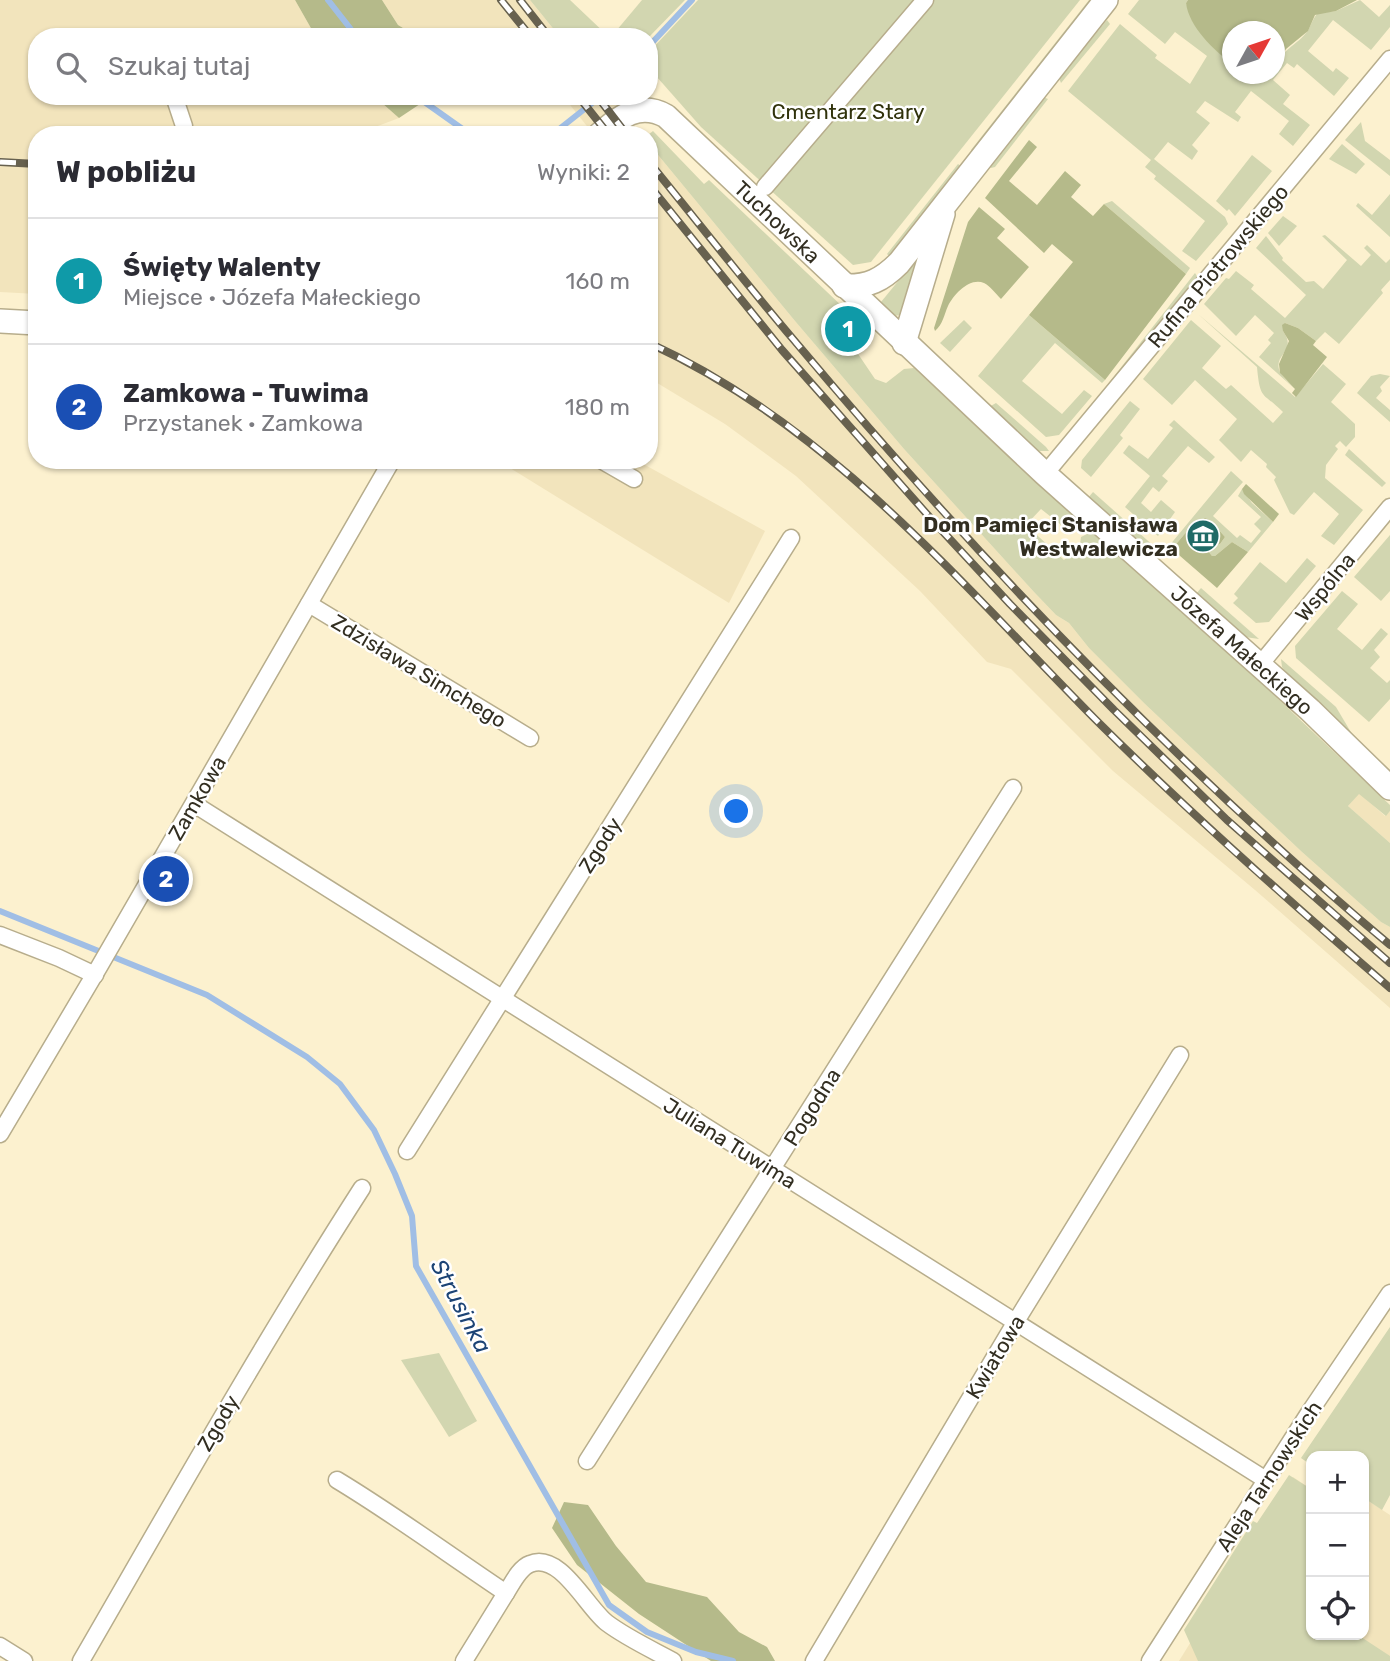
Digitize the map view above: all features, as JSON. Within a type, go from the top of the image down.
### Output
[{"type":"street","points":[[765,187],[925,0]]},
{"type":"street","points":[[844,286],[860,287],[877,282],[889,273],[1106,0]]},
{"type":"street","name":"Rufina Piotrowskiego","points":[[1045,474],[1390,59]]},
{"type":"street","points":[[177,105],[184,126]]},
{"type":"street","name":"Tuchowska","points":[[610,126],[636,110],[652,110],[666,116],[844,286]]},
{"type":"street","points":[[904,343],[945,204]]},
{"type":"street","name":"Józefa Małeckiego","points":[[844,286],[1045,474],[1310,710],[1390,788]]},
{"type":"street","points":[[0,321],[28,323]]},
{"type":"street","name":"Zamkowa","points":[[0,1134],[387,469]]},
{"type":"street","points":[[617,469],[634,479]]},
{"type":"street","name":"Wspólna","points":[[1259,666],[1390,507]]},
{"type":"street","name":"Zgody","points":[[407,1152],[791,538]]},
{"type":"street","name":"Zdzisława Simchego","points":[[309,604],[530,738]]},
{"type":"street","name":"Pogodna","points":[[587,1461],[1013,788]]},
{"type":"street","name":"Juliana Tuwima","points":[[194,804],[1266,1480]]},
{"type":"street","points":[[0,935],[97,971]]},
{"type":"street","name":"Kwiatowa","points":[[814,1661],[1015,1323],[1180,1055]]},
{"type":"street","name":"Zgody","points":[[81,1661],[255,1359],[362,1188]]},
{"type":"street","name":"Aleja Tarnowskich","points":[[1150,1661],[1390,1293]]},
{"type":"street","points":[[337,1480],[382,1507],[426,1541],[506,1593]]},
{"type":"street","points":[[464,1661],[506,1593],[523,1568],[530,1563],[548,1564],[565,1575],[607,1623],[673,1661]]},
{"type":"street","points":[[0,1646],[24,1661]]},
{"type":"shaded area","points":[[0,0],[295,0],[311,28],[28,28],[28,105],[384,105],[399,118],[378,126],[28,126],[28,294],[0,292]]},
{"type":"shaded area","points":[[382,0],[530,0],[553,28],[403,28],[398,25]]},
{"type":"shaded area","points":[[570,105],[617,105],[635,126],[587,126]]},
{"type":"shaded area","points":[[658,155],[904,449],[1034,592],[1056,615],[1069,623],[1089,648],[1145,704],[1302,852],[1390,927],[1390,1008],[1113,771],[1011,669],[987,662],[920,591],[796,476],[725,424],[658,383]]},
{"type":"shaded area","points":[[512,469],[652,469],[765,531],[729,603]]},
{"type":"shaded area","points":[[1359,793],[1385,816],[1390,811],[1390,843],[1348,806]]},
{"type":"shaded area","points":[[1293,1477],[1306,1486],[1306,1640],[1369,1640],[1369,1501],[1390,1515],[1390,1661],[1179,1661]]},
{"type":"green space","points":[[295,0],[382,0],[398,25],[403,28],[311,28]]},
{"type":"green space","points":[[530,0],[570,0],[600,28],[553,28]]},
{"type":"green space","points":[[642,0],[685,0],[658,28],[619,28]]},
{"type":"green space","name":"Cmentarz Stary","points":[[698,0],[1080,0],[871,262],[853,265],[701,127],[658,78],[658,42]]},
{"type":"green space","points":[[1089,0],[1095,0],[974,154],[971,150]]},
{"type":"green space","points":[[1139,0],[1188,0],[1186,3],[1194,21],[1210,44],[1222,55],[1222,84],[1278,84],[1290,95],[1283,104],[1310,125],[1293,146],[1279,134],[1289,121],[1251,91],[1235,112],[1241,117],[1238,122],[1205,101],[1196,112],[1210,123],[1192,145],[1198,151],[1192,160],[1168,142],[1154,159],[1225,217],[1228,224],[1196,261],[1182,251],[1205,221],[1154,179],[1156,176],[1145,167],[1151,160],[1068,91],[1120,24],[1157,55],[1155,58],[1190,84],[1207,56],[1175,32],[1165,44],[1128,14]]},
{"type":"green space","points":[[1188,0],[1357,0],[1336,11],[1315,15],[1308,31],[1285,51],[1285,21],[1222,21],[1222,55],[1197,29],[1186,3]]},
{"type":"green space","points":[[1360,0],[1379,17],[1390,5],[1390,27],[1371,50],[1333,20],[1308,51],[1333,72],[1336,68],[1349,78],[1334,96],[1297,64],[1294,68],[1287,63],[1285,65],[1285,52],[1302,38],[1318,13],[1336,11]]},
{"type":"green space","points":[[1107,20],[1110,24],[1061,83],[1059,78]]},
{"type":"green space","points":[[1043,97],[1048,99],[995,167],[991,168],[989,165]]},
{"type":"green space","points":[[384,105],[418,105],[399,118]]},
{"type":"green space","points":[[1361,122],[1365,141],[1390,160],[1390,176],[1345,140]]},
{"type":"green space","points":[[658,136],[704,184],[709,180],[845,309],[841,318],[857,328],[860,325],[865,330],[854,348],[875,379],[886,383],[904,369],[914,368],[1074,516],[1071,524],[1065,528],[1041,509],[1026,525],[1064,560],[1080,544],[1081,537],[1091,532],[1273,694],[1390,805],[1386,816],[1359,794],[1348,806],[1390,843],[1390,927],[1302,852],[1145,704],[1089,648],[1069,623],[1056,615],[904,449],[658,155]]},
{"type":"green space","points":[[1029,140],[1037,147],[1009,181],[1037,205],[1065,171],[1081,185],[1071,197],[1093,216],[1104,204],[1186,274],[1105,380],[1029,315],[1073,262],[1052,244],[1044,253],[985,198]]},
{"type":"green space","points":[[1342,144],[1365,164],[1356,174],[1329,159]]},
{"type":"green space","points":[[1252,155],[1272,171],[1235,216],[1216,201]]},
{"type":"green space","points":[[958,164],[962,167],[890,257],[887,254]]},
{"type":"green space","points":[[1390,194],[1390,237],[1356,206],[1358,203],[1372,215]]},
{"type":"green space","points":[[1112,201],[1190,268],[1186,274],[1104,204]]},
{"type":"green space","points":[[979,207],[1005,229],[997,238],[1029,267],[1001,299],[984,283],[968,284],[951,301],[935,331],[968,222]]},
{"type":"green space","points":[[1283,216],[1297,226],[1279,246],[1268,233]]},
{"type":"green space","points":[[1325,235],[1361,266],[1371,255],[1364,248],[1367,245],[1386,263],[1390,259],[1390,280],[1381,290],[1383,293],[1339,344],[1325,332],[1316,341],[1298,328],[1285,323],[1283,331],[1288,344],[1278,366],[1281,374],[1295,389],[1259,357],[1271,343],[1268,340],[1274,333],[1255,315],[1236,336],[1204,304],[1226,278],[1229,279],[1236,271],[1254,285],[1251,289],[1285,318],[1306,295],[1256,248],[1266,236],[1282,260],[1306,282],[1314,281],[1323,289],[1347,260],[1322,236]]},
{"type":"green space","points":[[913,263],[918,265],[902,315],[893,316],[881,302]]},
{"type":"green space","points":[[1195,273],[1198,278],[1111,385],[1108,384]]},
{"type":"green space","points":[[1198,314],[1295,397],[1323,364],[1346,384],[1331,402],[1355,424],[1355,437],[1346,447],[1340,441],[1335,446],[1338,449],[1326,465],[1325,478],[1363,510],[1334,545],[1321,536],[1339,514],[1314,492],[1294,515],[1290,513],[1274,480],[1276,477],[1266,467],[1267,464],[1251,450],[1241,462],[1219,440],[1237,419],[1195,380],[1172,405],[1143,379],[1191,320],[1221,346],[1202,368],[1226,389],[1231,385],[1273,423],[1283,412],[1261,391],[1257,367]]},
{"type":"green space","points":[[1029,315],[1105,380],[1102,383],[1055,343],[1022,381],[1062,414],[1084,390],[1092,396],[1059,435],[1046,437],[978,376]]},
{"type":"green space","points":[[964,320],[972,328],[950,352],[940,343]]},
{"type":"green space","points":[[1285,323],[1298,328],[1316,341],[1313,345],[1327,357],[1296,397],[1292,393],[1295,389],[1280,373],[1279,364],[1289,341],[1283,331],[1282,325]]},
{"type":"green space","points":[[1371,376],[1390,376],[1380,387],[1382,391],[1376,398],[1390,410],[1390,422],[1357,393]]},
{"type":"green space","points":[[1130,401],[1140,409],[1120,435],[1123,438],[1091,477],[1081,468],[1082,460]]},
{"type":"green space","points":[[996,403],[1049,451],[1037,451],[989,407]]},
{"type":"green space","points":[[1174,420],[1215,457],[1209,463],[1188,446],[1162,476],[1168,481],[1159,492],[1153,487],[1141,503],[1151,512],[1161,500],[1175,512],[1158,536],[1125,507],[1150,476],[1123,453],[1129,445],[1148,459],[1173,428],[1169,425]]},
{"type":"green space","points":[[1349,449],[1386,483],[1382,487],[1345,455]]},
{"type":"green space","points":[[1231,471],[1243,482],[1213,516],[1237,538],[1240,535],[1251,543],[1261,531],[1254,524],[1261,517],[1238,496],[1242,489],[1252,503],[1273,522],[1248,552],[1232,542],[1212,556],[1200,541],[1201,536],[1207,533],[1216,545],[1225,537],[1205,518],[1193,524],[1172,549],[1169,546]]},
{"type":"green space","points":[[1246,484],[1279,514],[1273,522],[1244,494],[1242,489]]},
{"type":"green space","points":[[1093,492],[1156,548],[1150,554],[1088,498]]},
{"type":"green space","points":[[1205,518],[1225,537],[1216,545],[1207,533],[1201,536],[1200,541],[1212,556],[1232,542],[1248,552],[1217,588],[1172,549],[1193,524]]},
{"type":"green space","points":[[1390,535],[1390,591],[1381,601],[1354,577]]},
{"type":"green space","points":[[1307,558],[1316,566],[1269,622],[1256,623],[1233,603],[1238,598],[1234,594],[1260,562],[1286,583]]},
{"type":"green space","points":[[1201,588],[1259,639],[1245,637],[1196,594]]},
{"type":"green space","points":[[1342,591],[1358,604],[1337,629],[1362,650],[1381,628],[1388,634],[1374,650],[1380,657],[1370,668],[1387,683],[1390,680],[1390,699],[1369,722],[1296,658],[1295,646]]},
{"type":"green space","points":[[1281,659],[1336,707],[1352,734],[1289,676],[1282,667]]},
{"type":"green space","points":[[1390,1327],[1390,1495],[1382,1510],[1369,1501],[1369,1451],[1306,1451],[1306,1462],[1301,1458]]},
{"type":"green space","points":[[439,1353],[477,1421],[449,1437],[401,1360]]},
{"type":"green space","points":[[1289,1475],[1306,1486],[1306,1640],[1366,1640],[1390,1656],[1390,1661],[1198,1661],[1184,1630],[1253,1521],[1257,1523]]},
{"type":"green space","points":[[564,1502],[588,1505],[616,1546],[646,1582],[707,1597],[739,1632],[767,1647],[775,1661],[711,1661],[639,1614],[577,1565],[552,1528]]},
{"type":"waterway","points":[[328,0],[350,28]]},
{"type":"waterway","points":[[658,36],[692,0]]},
{"type":"waterway","points":[[429,105],[458,126]]},
{"type":"waterway","points":[[563,126],[590,105]]},
{"type":"waterway","name":"Strusinka","points":[[0,911],[207,995],[307,1057],[340,1084],[374,1130],[395,1174],[412,1216],[416,1266],[609,1605],[647,1632],[696,1652],[733,1661]]},
{"type":"railway","points":[[501,0],[524,28]]},
{"type":"railway","points":[[520,0],[542,28]]},
{"type":"railway","points":[[585,105],[602,126]]},
{"type":"railway","points":[[604,105],[620,126]]},
{"type":"railway","points":[[0,162],[28,164]]},
{"type":"railway","points":[[658,173],[862,420],[1078,655],[1231,804],[1390,945]]},
{"type":"railway","points":[[658,196],[782,350],[1010,604],[1227,820],[1390,963]]},
{"type":"railway","points":[[658,348],[715,378],[777,418],[891,512],[1100,724],[1171,792],[1390,988]]},
{"type":"place","name":"Święty Walenty","points":[[848,329]]},
{"type":"place","name":"Dom Pamięci Stanisława Westwalewicza","points":[[1203,536]]},
{"type":"place","name":"Zamkowa - Tuwima","points":[[166,879]]}]
